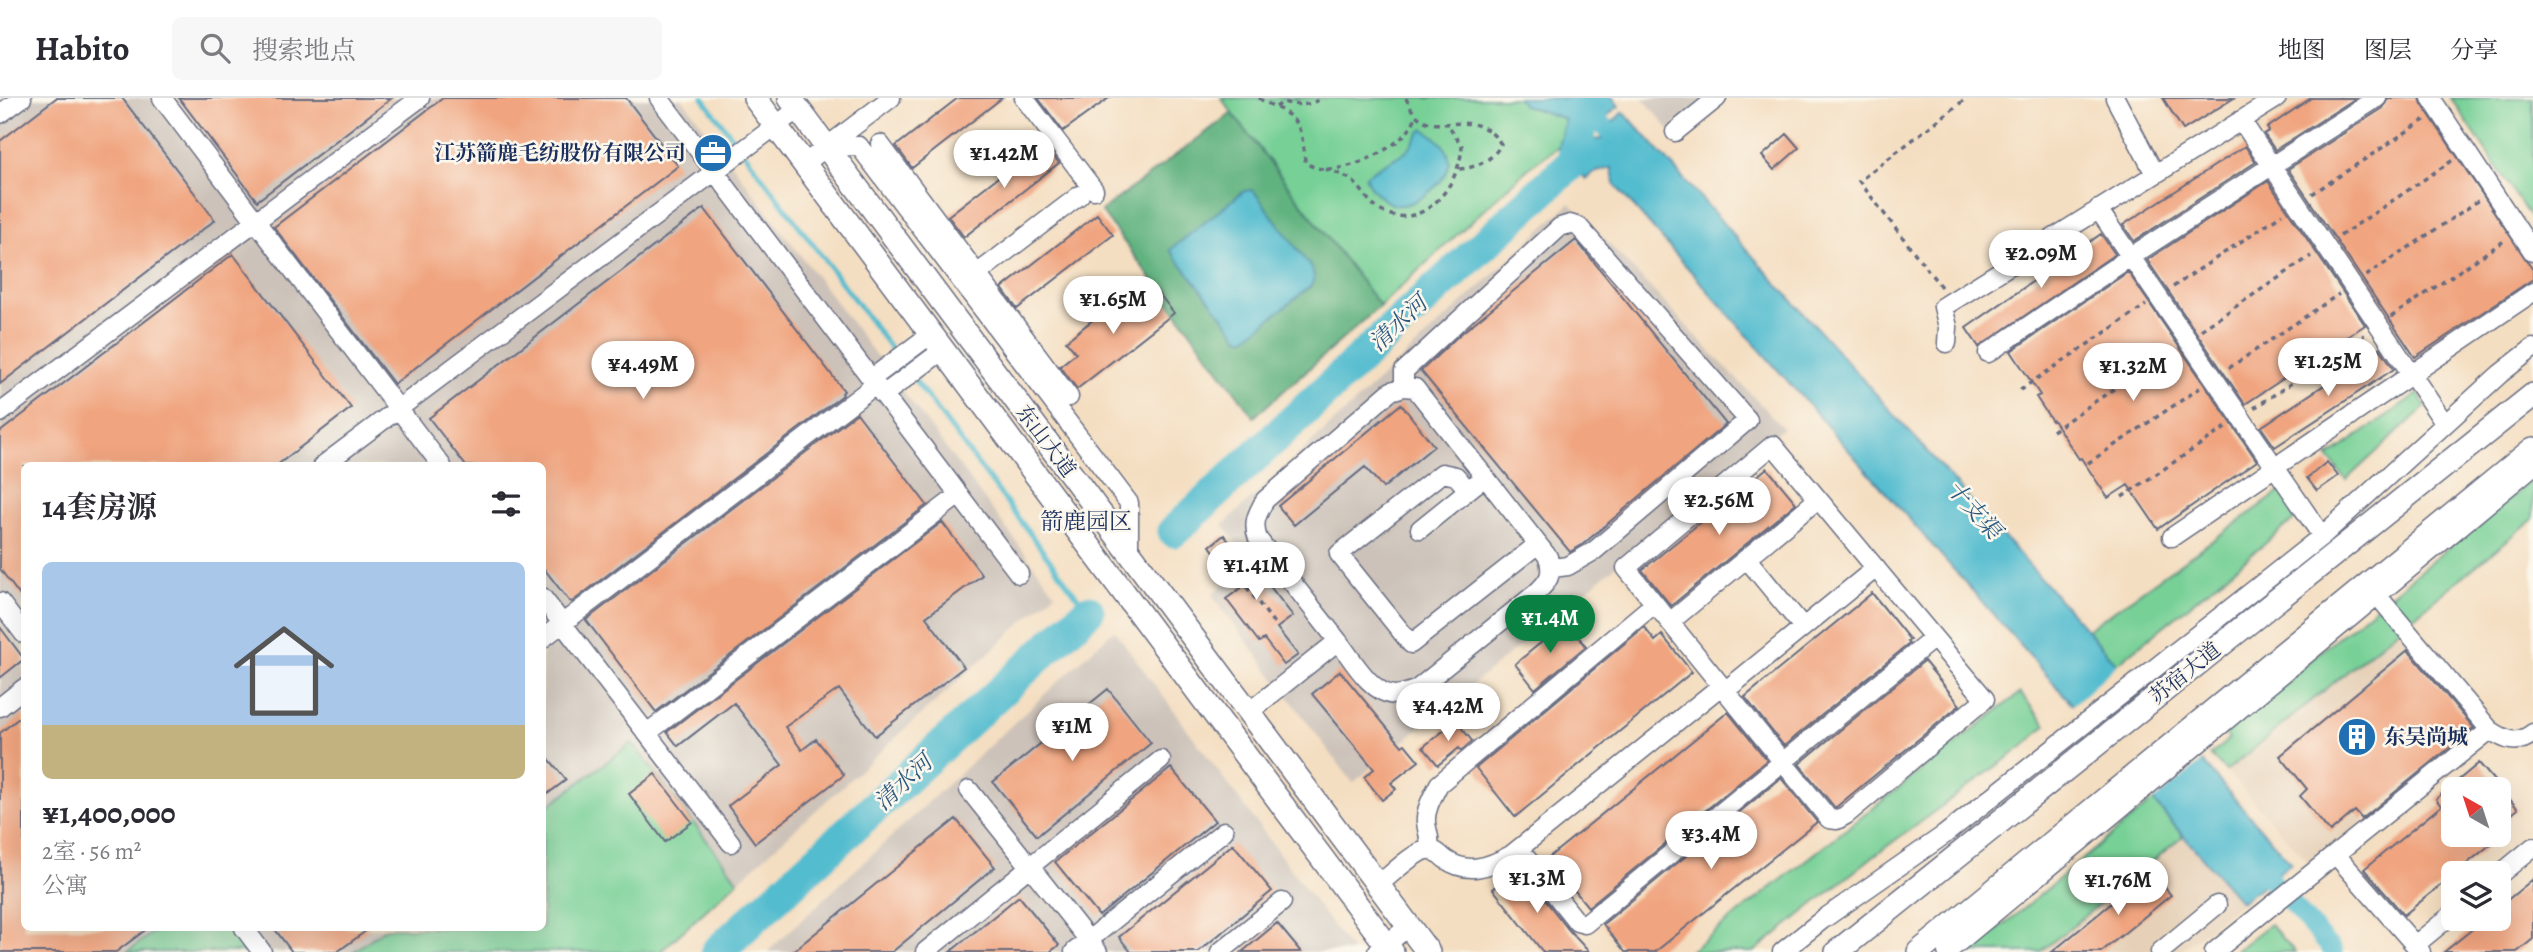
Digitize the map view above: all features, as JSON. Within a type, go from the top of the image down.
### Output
[{"type":"main road","name":"东山大道","points":[[755,98],[1385,949]]},
{"type":"main road","name":"东山大道","points":[[794,104],[1429,952]]},
{"type":"main road","name":"苏宿大道","points":[[1837,952],[2533,395]]},
{"type":"main road","points":[[1919,952],[2128,792],[2372,590],[2533,449]]},
{"type":"lane","points":[[0,114],[22,98]]},
{"type":"lane","points":[[162,98],[439,462]]},
{"type":"lane","points":[[0,413],[419,98]]},
{"type":"lane","points":[[659,98],[1019,574]]},
{"type":"lane","points":[[804,164],[891,98]]},
{"type":"lane","points":[[970,279],[1087,193],[1024,98]]},
{"type":"lane","points":[[1675,132],[1717,98]]},
{"type":"lane","points":[[2115,98],[2155,174]]},
{"type":"lane","points":[[1947,342],[1948,327],[1943,307],[2277,98]]},
{"type":"lane","points":[[1988,353],[2130,257],[2377,98]]},
{"type":"lane","points":[[327,462],[776,126],[794,104]]},
{"type":"lane","points":[[2435,104],[2533,252]]},
{"type":"lane","points":[[2241,120],[2445,424]]},
{"type":"lane","points":[[880,144],[970,279],[1129,503],[1129,552]]},
{"type":"lane","points":[[827,147],[859,146],[1069,397]]},
{"type":"lane","points":[[2098,209],[2322,536]]},
{"type":"lane","points":[[1404,387],[1404,371],[1560,227],[1570,224],[1579,228],[1748,419],[1594,551],[1567,566],[1552,568]]},
{"type":"lane","points":[[2172,537],[2533,292]]},
{"type":"lane","points":[[876,386],[911,374],[937,342]]},
{"type":"lane","points":[[546,636],[876,386],[898,358],[937,342]]},
{"type":"lane","points":[[1782,952],[1822,920],[1944,835],[2322,536],[2500,374],[2533,348]]},
{"type":"lane","points":[[1404,387],[1415,388],[1424,398],[1548,557],[1552,568],[1550,580],[1535,594],[1416,690],[1396,695],[1386,693],[1372,684],[1258,539],[1255,518],[1265,500],[1391,391],[1404,387]]},
{"type":"lane","points":[[1773,445],[1876,568],[1985,699],[1846,815],[1837,820],[1829,819],[1626,568],[1773,445]]},
{"type":"lane","points":[[2533,466],[2372,590],[2490,730],[2507,741],[2526,739],[2533,733]]},
{"type":"lane","points":[[1468,490],[1455,475],[1442,473],[1339,554],[1411,644],[1538,544]]},
{"type":"lane","points":[[1420,529],[1485,476]]},
{"type":"lane","points":[[647,733],[958,495]]},
{"type":"lane","points":[[1670,622],[1818,499]]},
{"type":"lane","points":[[1746,559],[1803,627]]},
{"type":"lane","points":[[1378,885],[1429,849],[1460,867],[1475,869],[1494,864],[1520,850],[1876,568]]},
{"type":"lane","points":[[0,602],[21,630]]},
{"type":"lane","points":[[546,602],[731,843]]},
{"type":"lane","points":[[1429,849],[1432,836],[1426,824],[1427,810],[1438,785],[1654,604]]},
{"type":"lane","points":[[1520,850],[1577,922],[1585,925],[1934,638]]},
{"type":"lane","points":[[1249,712],[1338,640]]},
{"type":"lane","points":[[0,707],[21,690]]},
{"type":"lane","points":[[2214,952],[2490,730]]},
{"type":"lane","points":[[925,952],[1161,760]]},
{"type":"lane","points":[[969,790],[1094,946]]},
{"type":"lane","points":[[1947,952],[2128,792]]},
{"type":"lane","points":[[1074,952],[1094,946],[1224,831]]},
{"type":"lane","points":[[2511,865],[2533,847]]},
{"type":"lane","points":[[2336,855],[2418,948],[2441,926]]},
{"type":"lane","points":[[1220,952],[1282,902]]},
{"type":"lane","points":[[2160,952],[2217,905]]},
{"type":"lane","points":[[1385,949],[1409,926]]},
{"type":"lane","points":[[246,931],[262,952]]},
{"type":"path","points":[[1259,98],[1298,123],[1303,134],[1305,162],[1311,167],[1326,169],[1343,167],[1366,159],[1392,146],[1410,130],[1416,117]]},
{"type":"path","points":[[1276,107],[1283,102],[1294,105],[1311,104],[1322,98]]},
{"type":"path","points":[[1406,98],[1416,117],[1424,123],[1478,124],[1486,128],[1501,144],[1498,150],[1473,169],[1458,169]]},
{"type":"path","points":[[1952,301],[1858,181],[1967,98]]},
{"type":"path","points":[[2020,390],[2297,204],[2435,104]]},
{"type":"path","points":[[1326,169],[1353,181],[1378,210],[1397,217],[1411,215],[1443,197],[1458,169],[1462,145],[1447,123]]},
{"type":"path","points":[[2052,431],[2466,151]]},
{"type":"path","points":[[2088,463],[2493,191]]},
{"type":"path","points":[[2122,497],[2519,230]]},
{"type":"path","points":[[1270,555],[1244,576],[1243,582],[1276,626]]},
{"type":"shaded area","points":[[0,98],[682,98],[1055,593],[660,952],[0,952]]},
{"type":"shaded area","points":[[1643,98],[1709,98],[1669,130]]},
{"type":"shaded area","points":[[1570,203],[1783,428],[1353,783],[1212,595],[1249,558],[1223,525]]},
{"type":"shaded area","points":[[2398,629],[2479,727],[2310,864],[2226,771]]},
{"type":"shaded area","points":[[1114,630],[1352,952],[767,952]]},
{"type":"shaded area","points":[[2183,836],[2241,902],[2179,952],[2040,952]]},
{"type":"green space","points":[[1221,98],[1517,98],[1523,105],[1566,119],[1558,147],[1531,166],[1380,306]]},
{"type":"green space","points":[[2451,98],[2533,98],[2533,222]]},
{"type":"green space","points":[[1232,113],[1380,306],[1254,417],[1101,211]]},
{"type":"green space","points":[[2418,394],[2426,406],[2346,480],[2328,457]]},
{"type":"green space","points":[[2533,479],[2533,519],[2226,771],[2210,755],[2229,739],[2223,731]]},
{"type":"green space","points":[[2283,490],[2299,516],[2117,664],[2087,630]]},
{"type":"green space","points":[[2020,693],[2046,725],[2028,743],[1871,858],[1754,952],[1689,952]]},
{"type":"green space","points":[[632,743],[738,881],[660,952],[353,952],[382,931],[546,931],[546,808]]},
{"type":"green space","points":[[2153,801],[2183,836],[2040,952],[1971,952]]},
{"type":"green space","points":[[2270,924],[2295,952],[2234,952]]},
{"type":"green space","points":[[155,931],[231,931],[247,952],[127,952]]},
{"type":"water","points":[[1517,98],[1613,98],[1619,106],[1596,125],[1591,119],[1585,142],[1606,138],[1601,131],[1624,112],[2291,863],[2241,902],[2073,705],[1614,184],[1612,168],[1593,173],[1586,179],[1558,147],[1565,119],[1523,105]]},
{"type":"water","points":[[1424,129],[1439,141],[1448,153],[1449,165],[1446,174],[1432,190],[1413,202],[1397,205],[1387,201],[1374,191],[1365,177],[1407,150]]},
{"type":"water","points":[[1253,190],[1309,265],[1314,278],[1311,286],[1246,338],[1240,338],[1170,250],[1244,191]]},
{"type":"pier","points":[[2120,662],[2205,759],[2150,804],[2071,707]]},
{"type":"building","points":[[56,98],[122,98],[215,220],[0,384],[0,141]]},
{"type":"building","points":[[179,98],[392,98],[257,201]]},
{"type":"building","points":[[443,98],[626,98],[678,166],[394,384],[274,227]]},
{"type":"building","points":[[958,98],[1002,98],[912,168],[896,146]]},
{"type":"building","points":[[1038,98],[1109,98],[1063,131]]},
{"type":"building","points":[[2163,98],[2234,98],[2183,130]]},
{"type":"building","points":[[2311,98],[2356,98],[2275,150],[2264,134],[2269,131],[2267,128]]},
{"type":"building","points":[[2388,98],[2420,98],[2533,270],[2533,279],[2415,357],[2288,169],[2383,108]]},
{"type":"building","points":[[1787,134],[1799,148],[1774,170],[1762,156]]},
{"type":"building","points":[[1043,142],[1059,163],[964,237],[948,216]]},
{"type":"building","points":[[2245,146],[2256,162],[2134,241],[2123,225]]},
{"type":"building","points":[[2268,181],[2365,325],[2245,404],[2147,260]]},
{"type":"building","points":[[704,208],[844,391],[843,395],[572,602],[546,571],[546,462],[463,462],[429,418]]},
{"type":"building","points":[[1097,214],[1113,235],[1017,309],[1002,288]]},
{"type":"building","points":[[2101,234],[2115,254],[1979,347],[1966,328]]},
{"type":"building","points":[[1576,240],[1726,424],[1582,545],[1570,552],[1421,371],[1458,336]]},
{"type":"building","points":[[233,254],[351,408],[281,462],[21,462],[21,597],[0,569],[0,432]]},
{"type":"building","points":[[2128,272],[2257,461],[2158,529],[2128,485],[2108,498],[2036,397],[2040,395],[2011,351]]},
{"type":"building","points":[[1156,290],[1174,313],[1077,389],[1060,366],[1076,353],[1066,341],[1122,297],[1131,309]]},
{"type":"building","points":[[2380,348],[2394,369],[2275,447],[2261,427]]},
{"type":"building","points":[[1401,404],[1434,446],[1383,488],[1365,467],[1294,525],[1278,506]]},
{"type":"building","points":[[857,413],[927,505],[656,712],[586,620]]},
{"type":"building","points":[[2327,462],[2338,476],[2317,491],[2307,478]]},
{"type":"building","points":[[1767,468],[1796,503],[1671,606],[1642,570]]},
{"type":"building","points":[[942,522],[982,575],[926,617],[964,667],[875,736],[839,689],[785,727],[802,750],[816,739],[844,775],[755,843],[728,806],[782,765],[734,703],[678,746],[667,732]]},
{"type":"building","points":[[1224,535],[1254,574],[1258,571],[1293,616],[1277,628],[1298,655],[1284,665],[1264,639],[1259,642],[1226,599],[1241,588],[1210,546]]},
{"type":"building","points":[[1872,593],[1910,640],[1907,642],[1909,644],[1784,746],[1745,697]]},
{"type":"building","points":[[1566,622],[1586,646],[1535,689],[1515,664]]},
{"type":"building","points":[[0,627],[21,655],[21,661],[0,678]]},
{"type":"building","points":[[1644,627],[1655,641],[1662,635],[1692,672],[1515,817],[1476,768]]},
{"type":"building","name":"东吴尚城","points":[[2408,650],[2474,728],[2362,819],[2355,811],[2330,832],[2300,796],[2307,789],[2280,756]]},
{"type":"building","points":[[1924,661],[1960,705],[1835,808],[1799,764]]},
{"type":"building","points":[[1340,671],[1402,746],[1405,744],[1419,761],[1391,783],[1396,789],[1382,800],[1364,777],[1374,769],[1312,694]]},
{"type":"building","points":[[1108,689],[1151,743],[1037,836],[993,782]]},
{"type":"building","points":[[1728,712],[1767,760],[1588,907],[1548,858]]},
{"type":"building","points":[[21,716],[21,931],[144,931],[116,952],[0,952],[0,733]]},
{"type":"building","points":[[1456,721],[1472,741],[1438,765],[1423,747]]},
{"type":"building","points":[[546,755],[566,780],[546,795]]},
{"type":"building","points":[[2479,763],[2491,777],[2462,777]]},
{"type":"building","points":[[1171,768],[1215,821],[1099,916],[1055,862]]},
{"type":"building","points":[[655,774],[692,822],[665,842],[629,794]]},
{"type":"building","points":[[1781,778],[1817,822],[1655,952],[1625,952],[1603,924]]},
{"type":"building","points":[[2511,801],[2518,809],[2511,815]]},
{"type":"building","points":[[2441,806],[2441,847],[2487,847],[2470,861],[2441,861],[2441,885],[2404,915],[2364,869]]},
{"type":"building","points":[[956,819],[995,867],[892,952],[792,952]]},
{"type":"building","points":[[1233,844],[1272,891],[1198,952],[1131,952],[1119,937]]},
{"type":"building","points":[[1520,868],[1589,952],[1543,952],[1493,889]]},
{"type":"building","points":[[2151,871],[2171,895],[2101,952],[2052,952]]},
{"type":"building","points":[[2533,879],[2533,939],[2517,952],[2444,952],[2470,931],[2511,931],[2511,897]]},
{"type":"building","points":[[1019,896],[1059,945],[1050,952],[950,952]]},
{"type":"building","points":[[1277,923],[1301,952],[1242,952]]},
{"type":"building","points":[[276,931],[366,931],[337,952],[292,952]]},
{"type":"waterway","points":[[703,98],[1088,611]]},
{"type":"waterway","name":"十支渠","points":[[1578,98],[1622,146]]},
{"type":"waterway","name":"清水河","points":[[1174,531],[1572,163],[1581,128],[1595,98]]},
{"type":"waterway","name":"清水河","points":[[717,952],[1088,611]]},
{"type":"waterway","name":"十支渠","points":[[2254,861],[2334,952]]},
{"type":"place","name":"江苏箭鹿毛纺股份有限公司","points":[[713,153]]},
{"type":"place","name":"东吴尚城","points":[[2357,737]]},
{"type":"district","name":"箭鹿园区","points":[[1086,521]]}]
